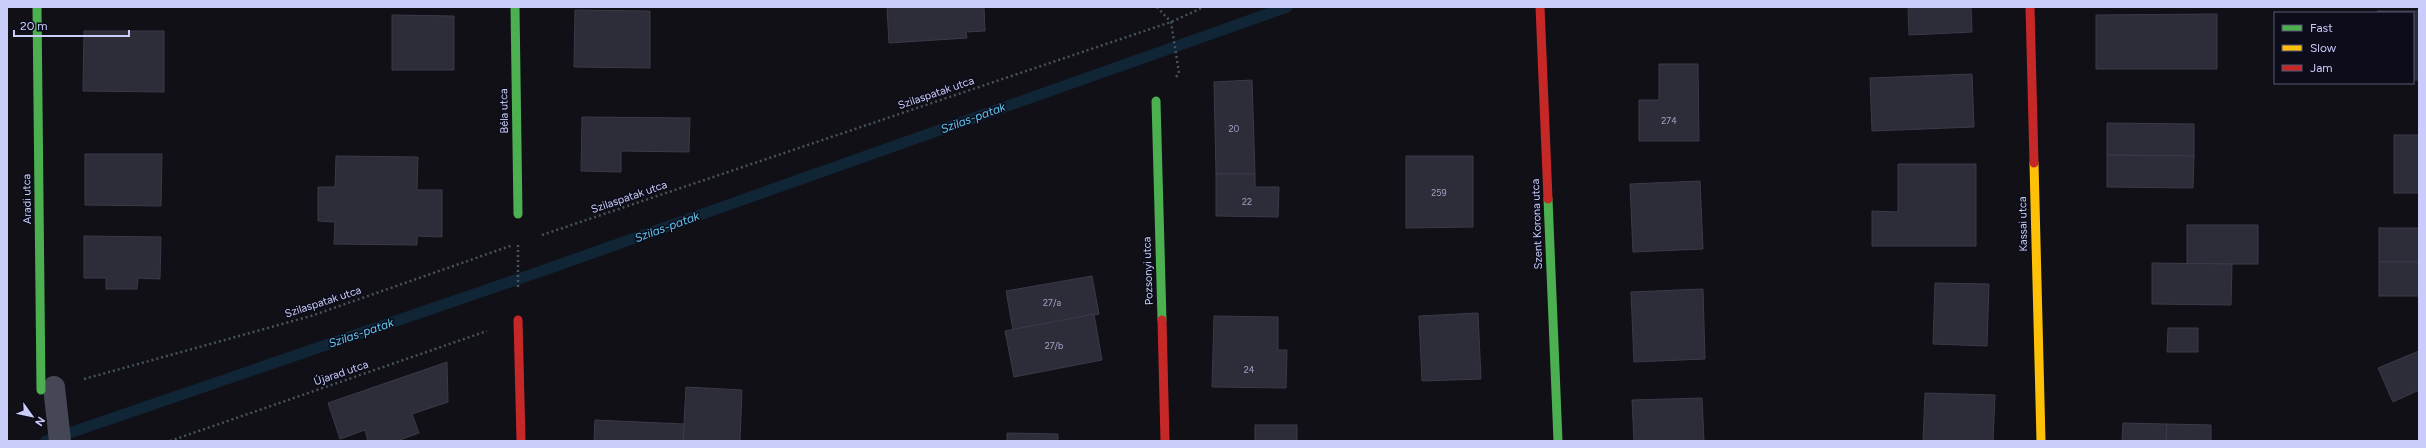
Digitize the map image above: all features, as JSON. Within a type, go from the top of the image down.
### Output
[{"type":"street","name":"Aradi utca","points":[[37,7],[51,393]]},
{"type":"street","name":"Béla utca","points":[[514,7],[518,214]]},
{"type":"street","name":"Szent Korona utca","points":[[1540,7],[1558,441]]},
{"type":"street","name":"Kassai utca","points":[[2030,7],[2041,441]]},
{"type":"street","name":"Pozsonyi utca","points":[[1156,101],[1165,441]]},
{"type":"street","points":[[518,320],[521,441]]},
{"type":"street","points":[[51,393],[60,441]]},
{"type":"path","points":[[1157,7],[1171,22],[1179,73]]},
{"type":"path","name":"Szilaspatak utca","points":[[540,236],[1171,22],[1204,7]]},
{"type":"path","name":"Szilaspatak utca","points":[[51,393],[311,316],[525,241]]},
{"type":"path","points":[[518,244],[518,291]]},
{"type":"path","name":"Újarad utca","points":[[170,441],[518,320]]},
{"type":"building","points":[[887,7],[984,7],[985,31],[966,32],[967,38],[889,43]]},
{"type":"building","points":[[1908,7],[1971,7],[1972,32],[1909,35]]},
{"type":"building","points":[[575,10],[650,11],[650,68],[574,67]]},
{"type":"building","points":[[2377,11],[2419,11],[2419,80],[2414,80],[2414,12]]},
{"type":"building","points":[[2217,14],[2217,69],[2096,69],[2096,15]]},
{"type":"building","points":[[392,15],[454,16],[454,70],[392,70]]},
{"type":"building","points":[[84,31],[164,31],[164,92],[83,91]]},
{"type":"building","points":[[1659,64],[1698,64],[1699,141],[1639,141],[1639,100],[1659,100]]},
{"type":"building","points":[[1972,74],[1974,127],[1872,131],[1870,78]]},
{"type":"building","points":[[1252,80],[1255,174],[1216,174],[1214,82]]},
{"type":"building","points":[[582,117],[690,118],[689,152],[621,151],[621,172],[581,171]]},
{"type":"building","points":[[2107,123],[2194,124],[2194,156],[2107,155]]},
{"type":"building","points":[[2394,135],[2419,135],[2419,193],[2394,193]]},
{"type":"building","points":[[85,154],[162,154],[161,206],[85,205]]},
{"type":"building","points":[[2107,155],[2194,156],[2193,188],[2107,187]]},
{"type":"building","points":[[336,156],[418,157],[417,190],[442,190],[442,237],[417,236],[417,245],[334,244],[335,222],[318,221],[318,187],[335,187]]},
{"type":"building","points":[[1406,156],[1473,156],[1473,227],[1406,228]]},
{"type":"building","points":[[1898,164],[1976,164],[1976,246],[1872,246],[1872,211],[1898,212]]},
{"type":"building","points":[[1216,174],[1255,174],[1255,187],[1279,187],[1278,217],[1216,216]]},
{"type":"building","points":[[1700,181],[1703,249],[1633,252],[1630,184]]},
{"type":"building","points":[[2187,225],[2258,225],[2258,264],[2187,264]]},
{"type":"building","points":[[2379,228],[2419,228],[2419,262],[2379,262]]},
{"type":"building","points":[[84,236],[161,237],[160,279],[138,278],[137,289],[106,289],[106,278],[84,278]]},
{"type":"building","points":[[2379,262],[2419,262],[2419,296],[2379,296]]},
{"type":"building","points":[[2152,263],[2232,264],[2231,305],[2152,304]]},
{"type":"building","points":[[1092,276],[1099,314],[1013,330],[1006,291]]},
{"type":"building","points":[[1935,283],[1989,284],[1987,346],[1933,344]]},
{"type":"building","points":[[1703,289],[1705,359],[1634,362],[1631,292]]},
{"type":"building","points":[[1478,313],[1481,379],[1422,381],[1419,316]]},
{"type":"building","points":[[1094,314],[1102,360],[1014,377],[1005,331]]},
{"type":"building","points":[[1214,316],[1278,317],[1278,350],[1287,350],[1286,388],[1212,387]]},
{"type":"building","points":[[2168,328],[2198,328],[2198,352],[2167,352]]},
{"type":"building","points":[[2419,351],[2419,390],[2393,402],[2378,368]]},
{"type":"building","points":[[447,362],[448,402],[412,414],[419,433],[397,441],[368,441],[365,430],[340,439],[328,403]]},
{"type":"building","points":[[686,387],[742,390],[740,441],[683,441]]},
{"type":"building","points":[[1925,393],[1995,395],[1993,441],[1923,441]]},
{"type":"building","points":[[1702,398],[1704,441],[1634,441],[1632,400]]},
{"type":"building","points":[[595,420],[684,424],[683,441],[594,441]]},
{"type":"building","points":[[2123,423],[2167,424],[2166,441],[2122,441]]},
{"type":"building","points":[[2167,424],[2211,425],[2211,441],[2166,441]]},
{"type":"building","points":[[1255,425],[1297,425],[1297,441],[1255,441]]},
{"type":"building","points":[[1007,433],[1058,434],[1058,441],[1007,441]]},
{"type":"waterway","name":"Szilas-patak","points":[[46,441],[536,273],[1287,7]]},
{"type":"traffic: fast","points":[[37,7],[41,390]]},
{"type":"traffic: fast","points":[[515,7],[518,214]]},
{"type":"traffic: fast","points":[[1156,101],[1162,320]]},
{"type":"traffic: fast","points":[[1548,199],[1558,441]]},
{"type":"traffic: slow","points":[[2034,163],[2041,441]]},
{"type":"traffic: jam","points":[[1540,7],[1548,199]]},
{"type":"traffic: jam","points":[[2030,7],[2034,163]]},
{"type":"traffic: jam","points":[[518,320],[521,441]]},
{"type":"traffic: jam","points":[[1162,320],[1165,441]]}]
